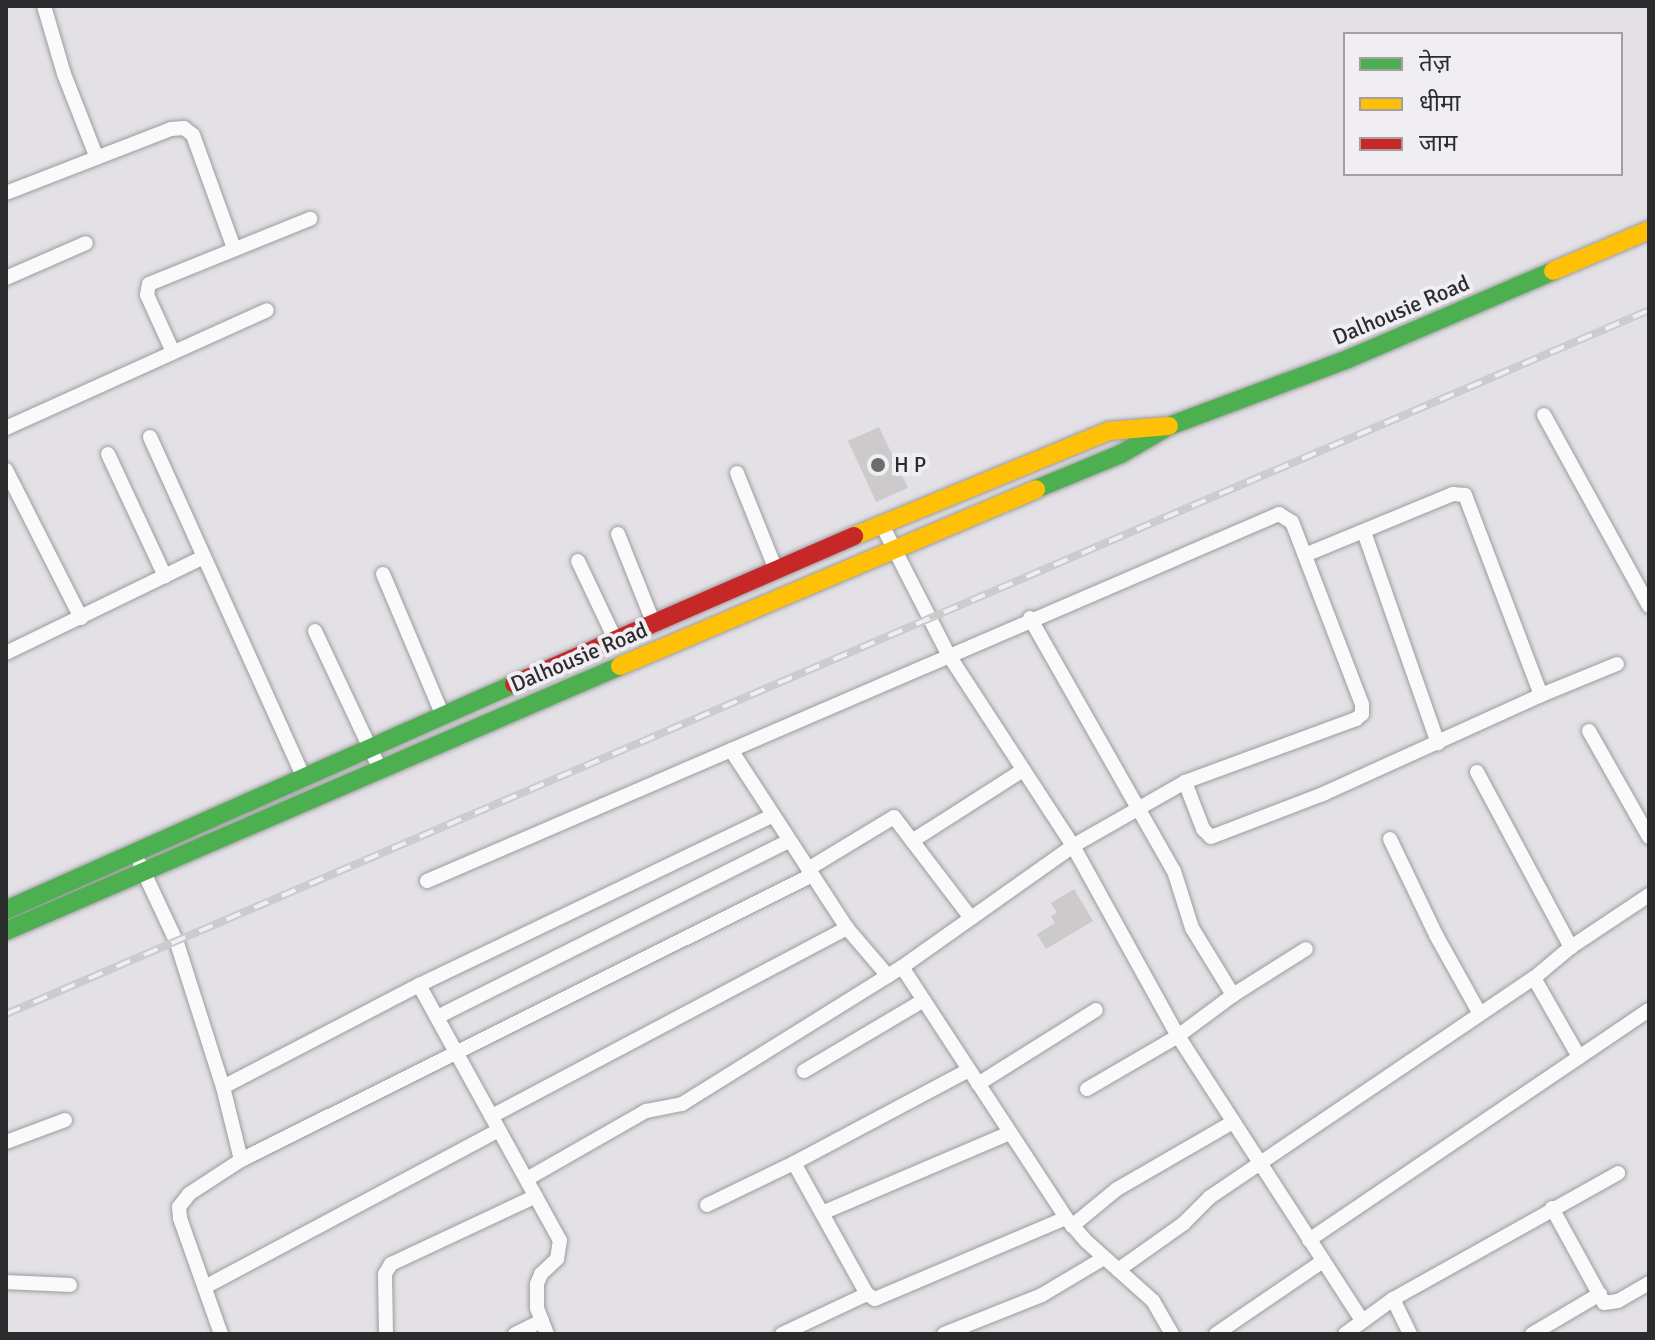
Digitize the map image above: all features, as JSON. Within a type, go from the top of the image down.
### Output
[{"type":"street","points":[[44,6],[64,74],[97,158]]},
{"type":"street","points":[[6,193],[171,129],[189,131],[234,248]]},
{"type":"street","points":[[173,352],[147,287],[234,248],[310,219]]},
{"type":"street","name":"Dalhousie Road","points":[[6,931],[893,548],[1121,454],[1169,426],[1348,359],[1649,230]]},
{"type":"street","points":[[6,278],[86,243]]},
{"type":"street","points":[[6,428],[267,310]]},
{"type":"street","points":[[1544,415],[1649,606]]},
{"type":"street","name":"Dalhousie Road","points":[[6,910],[615,639],[882,525],[1096,436],[1138,427],[1169,426]]},
{"type":"street","points":[[150,437],[304,778]]},
{"type":"street","points":[[108,454],[165,576]]},
{"type":"street","points":[[6,470],[9,485],[81,618]]},
{"type":"street","points":[[737,473],[776,570]]},
{"type":"street","points":[[1305,555],[1453,494],[1465,495],[1541,695]]},
{"type":"street","points":[[427,881],[1030,618],[1279,514],[1289,517],[1362,704],[1362,714],[1356,719],[1185,782],[1073,846],[902,967],[682,1104],[646,1111],[527,1179]]},
{"type":"street","points":[[882,525],[948,654],[1073,846],[1178,1036],[1362,1320]]},
{"type":"street","points":[[1364,532],[1438,743]]},
{"type":"street","points":[[618,534],[654,624]]},
{"type":"street","points":[[6,653],[204,557]]},
{"type":"street","points":[[578,561],[615,639]]},
{"type":"street","points":[[383,574],[443,716]]},
{"type":"street","points":[[1030,618],[1174,871],[1192,928],[1233,995]]},
{"type":"street","points":[[315,631],[380,769]]},
{"type":"street","points":[[1185,782],[1203,829],[1211,837],[1323,794],[1617,664]]},
{"type":"street","points":[[1589,731],[1649,837]]},
{"type":"street","points":[[731,750],[847,928],[888,976]]},
{"type":"street","points":[[912,841],[1023,770]]},
{"type":"street","points":[[1477,772],[1571,947]]},
{"type":"street","points":[[223,1087],[419,985],[772,816]]},
{"type":"street","points":[[221,1334],[180,1218],[179,1207],[189,1194],[241,1160],[810,872],[894,817],[971,918]]},
{"type":"street","points":[[1390,839],[1436,935],[1480,1014]]},
{"type":"street","points":[[437,1017],[788,841]]},
{"type":"street","points":[[134,853],[177,943],[223,1087],[241,1160]]},
{"type":"street","points":[[1118,1270],[1258,1163],[1534,978],[1571,947],[1649,895]]},
{"type":"street","points":[[492,1116],[847,928]]},
{"type":"street","points":[[1087,1089],[1178,1036],[1233,995],[1306,949]]},
{"type":"street","points":[[902,967],[1069,1222],[1153,1301],[1172,1334]]},
{"type":"street","points":[[1534,978],[1579,1057]]},
{"type":"street","points":[[419,985],[555,1228],[561,1249],[537,1284],[537,1308],[545,1328],[515,1334]]},
{"type":"street","points":[[804,1071],[924,1000]]},
{"type":"street","points":[[978,1084],[1096,1010]]},
{"type":"street","points":[[1309,1240],[1649,1010]]},
{"type":"street","points":[[707,1205],[794,1163],[969,1070]]},
{"type":"street","points":[[6,1142],[65,1120]]},
{"type":"street","points":[[794,1163],[867,1294],[880,1299],[1069,1222],[1117,1189],[1233,1122]]},
{"type":"street","points":[[205,1287],[499,1130]]},
{"type":"street","points":[[822,1213],[1010,1133]]},
{"type":"street","points":[[1345,1334],[1393,1299],[1618,1173]]},
{"type":"street","points":[[386,1334],[385,1274],[391,1264],[536,1196]]},
{"type":"street","points":[[1552,1208],[1600,1294],[1609,1304],[1649,1283]]},
{"type":"street","points":[[944,1334],[1042,1295],[1104,1258]]},
{"type":"street","points":[[1216,1334],[1323,1261]]},
{"type":"street","points":[[6,1282],[70,1285]]},
{"type":"street","points":[[782,1334],[867,1294]]},
{"type":"street","points":[[1532,1334],[1600,1294]]},
{"type":"street","points":[[1393,1299],[1410,1334]]},
{"type":"building","name":"H P","points":[[879,427],[908,488],[876,502],[848,441]]},
{"type":"building","points":[[1074,889],[1093,921],[1046,949],[1037,934],[1055,923],[1051,916],[1057,913],[1051,903]]},
{"type":"railway","points":[[6,1014],[1649,310]]},
{"type":"traffic: fast","points":[[1036,489],[1121,454],[1169,426],[1348,359],[1553,271]]},
{"type":"traffic: fast","points":[[6,931],[620,666]]},
{"type":"traffic: fast","points":[[6,910],[514,684]]},
{"type":"traffic: slow","points":[[1553,271],[1649,230]]},
{"type":"traffic: slow","points":[[854,536],[1109,431],[1169,426]]},
{"type":"traffic: slow","points":[[620,666],[1036,489]]},
{"type":"traffic: jam","points":[[514,684],[854,536]]},
{"type":"place","name":"H P","points":[[878,465]]}]
